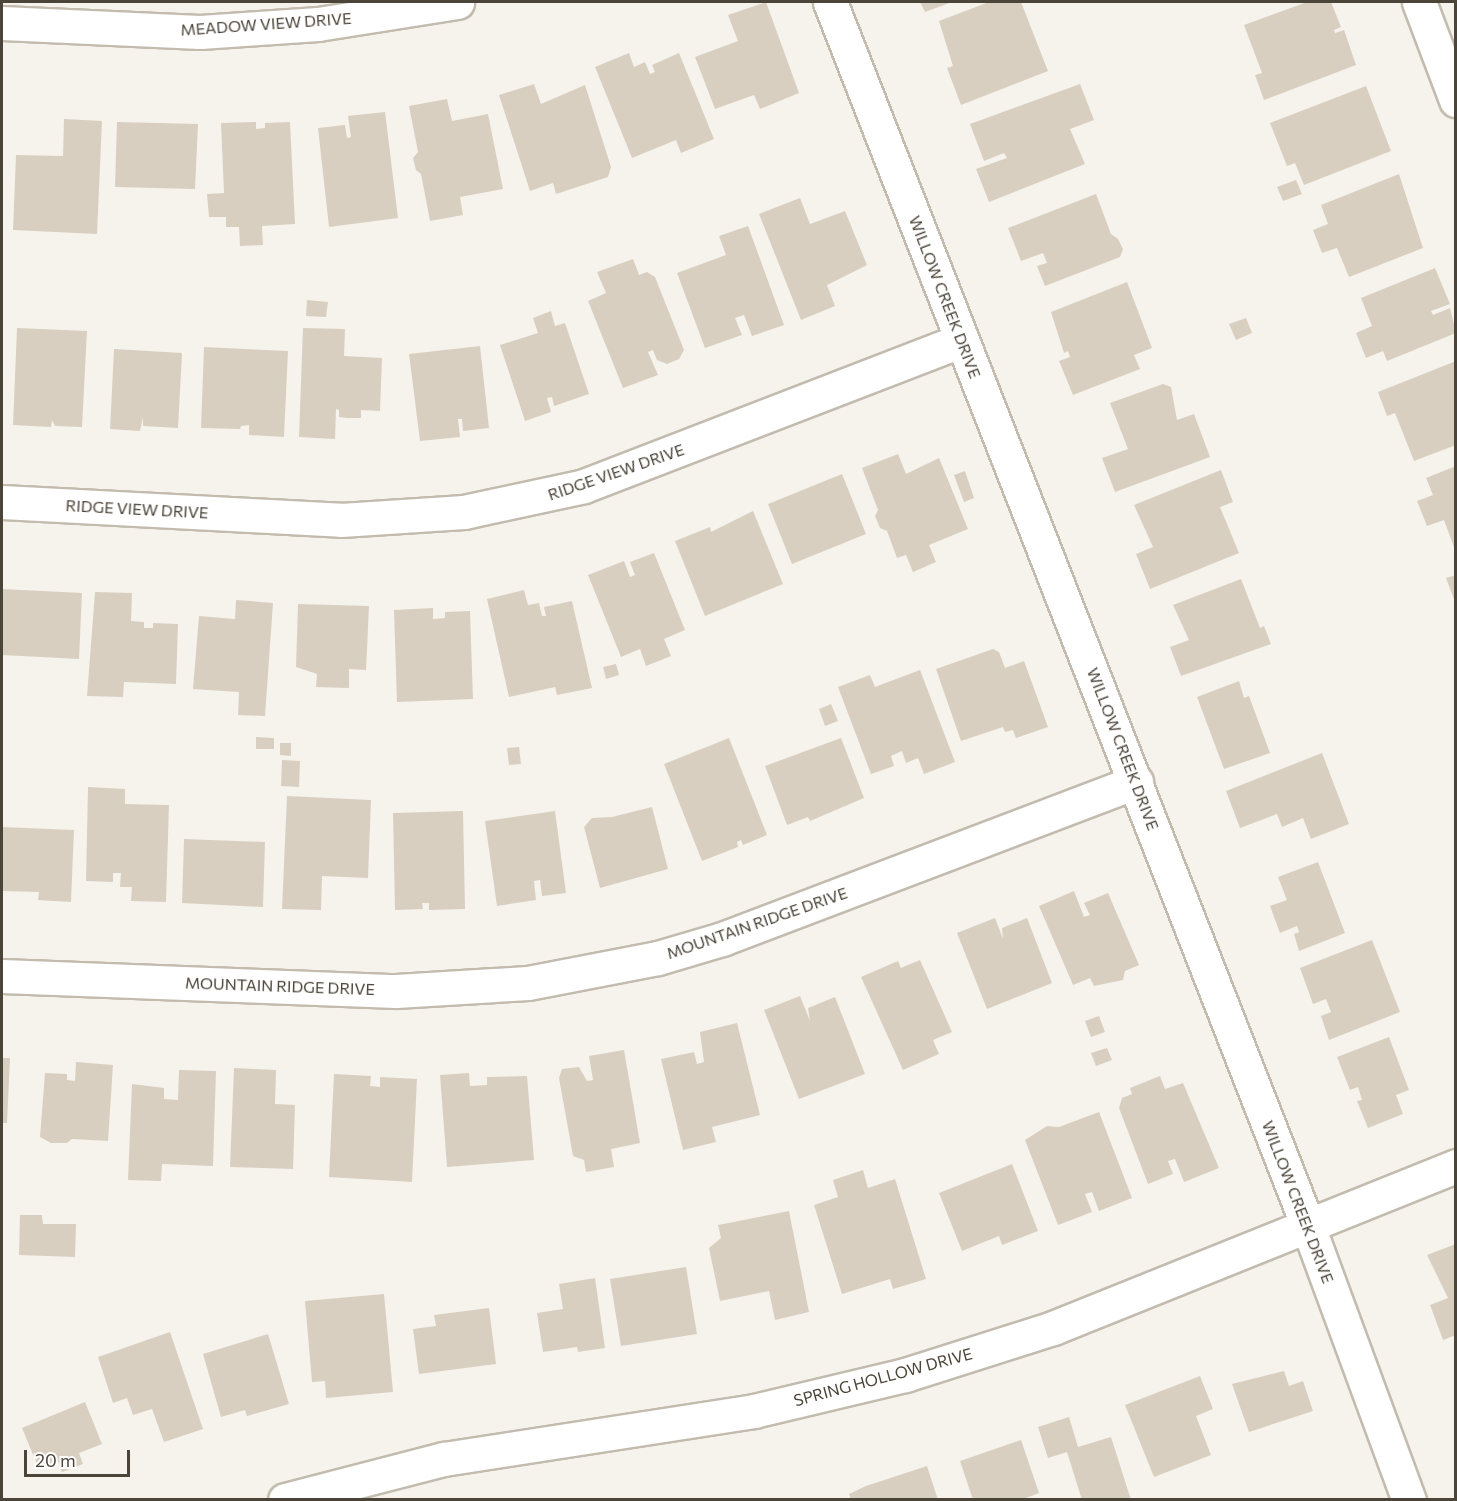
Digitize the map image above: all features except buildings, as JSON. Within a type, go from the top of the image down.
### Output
[{"type":"street","name":"MEADOW VIEW DRIVE","points":[[2,23],[134,15],[200,32],[318,24],[456,2]]},
{"type":"street","name":"WILLOW CREEK DRIVE","points":[[830,2],[1308,1226],[1409,1500]]},
{"type":"street","points":[[1419,2],[1455,100]]},
{"type":"street","name":"RIDGE VIEW DRIVE","points":[[2,502],[341,520],[464,512],[584,486],[962,340]]},
{"type":"street","name":"MOUNTAIN RIDGE DRIVE","points":[[2,976],[396,991],[528,983],[593,972],[722,939],[1136,782]]},
{"type":"street","name":"SPRING HOLLOW DRIVE","points":[[285,1500],[444,1459],[754,1412],[905,1375],[1053,1328],[1455,1166]]}]
